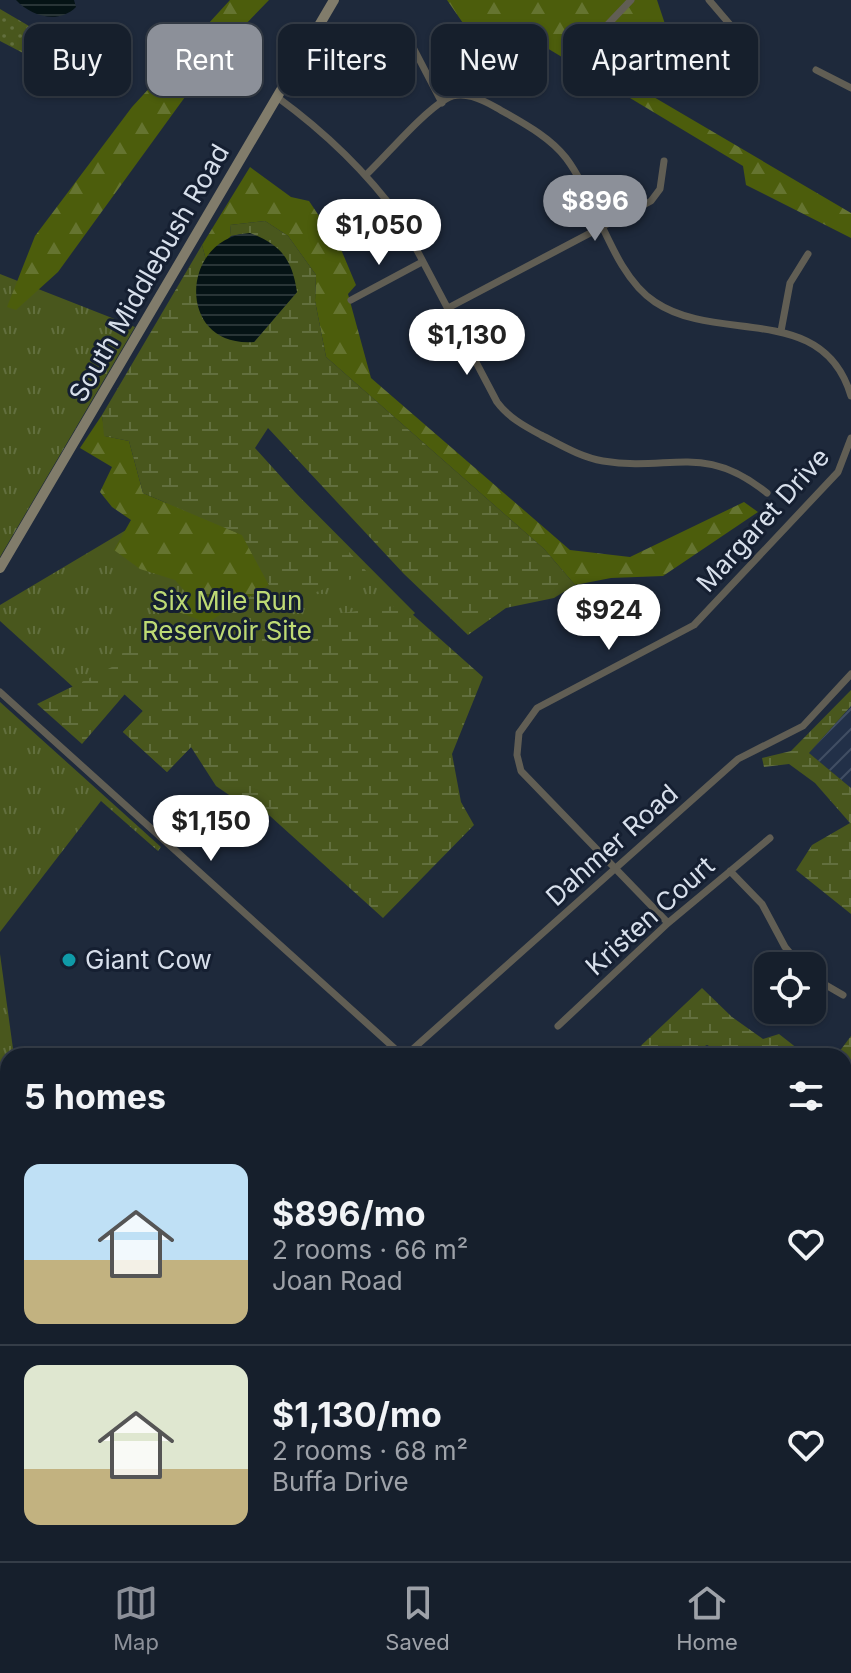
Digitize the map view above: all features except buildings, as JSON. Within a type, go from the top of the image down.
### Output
[{"type":"street","name":"South Middlebush Road","points":[[0,568],[334,0]]},
{"type":"street","points":[[608,24],[631,0]]},
{"type":"street","points":[[709,0],[730,24]]},
{"type":"street","points":[[415,51],[442,103]]},
{"type":"street","points":[[816,70],[851,88]]},
{"type":"street","points":[[366,175],[442,103],[453,97],[472,96],[535,131],[570,164],[639,289],[656,304],[700,320],[781,331],[804,340],[827,354],[841,371],[851,396]]},
{"type":"street","points":[[277,97],[317,127],[366,175],[400,218],[497,402],[512,418],[573,452],[602,461],[714,463],[742,475],[767,493]]},
{"type":"street","points":[[448,308],[605,228],[657,195],[664,161]]},
{"type":"street","points":[[781,331],[790,283],[808,254]]},
{"type":"street","points":[[351,300],[422,262]]},
{"type":"street","name":"Margaret Drive","points":[[668,923],[521,771],[517,744],[523,723],[549,701],[694,625],[838,472],[851,438]]},
{"type":"street","name":"Dahmer Road","points":[[413,1048],[515,961],[616,866],[738,759],[803,726],[851,674]]},
{"type":"street","points":[[0,692],[395,1048]]},
{"type":"street","name":"Kristen Court","points":[[558,1026],[668,923],[770,838]]},
{"type":"street","points":[[730,871],[762,904],[789,952]]},
{"type":"street","points":[[826,985],[843,995]]},
{"type":"shaded area","points":[[16,0],[74,0],[76,7],[54,17],[30,11]]},
{"type":"shaded area","points":[[250,233],[270,243],[283,255],[292,271],[297,292],[254,342],[228,339],[210,328],[200,311],[196,291],[200,271],[210,253],[227,239]]},
{"type":"shaded area","points":[[851,706],[851,788],[809,753]]},
{"type":"green space","points":[[230,0],[269,0],[246,24],[208,24]]},
{"type":"green space","points":[[447,0],[657,0],[665,24],[563,24],[563,58],[547,48],[547,24],[464,24]]},
{"type":"green space","points":[[0,9],[26,24],[24,52],[0,41]]},
{"type":"green space","points":[[147,91],[147,96],[186,96],[58,272],[16,310],[7,307],[35,236]]},
{"type":"green space","points":[[627,96],[652,96],[851,213],[851,238],[746,185],[743,166]]},
{"type":"green space","points":[[250,167],[291,197],[309,201],[340,247],[356,285],[348,294],[371,378],[570,550],[630,557],[744,502],[758,512],[663,576],[611,578],[575,585],[544,549],[326,357],[315,301],[316,275],[288,236],[265,221],[230,225],[231,236],[206,260],[202,245]]},
{"type":"green space","points":[[265,221],[288,236],[316,275],[315,301],[326,357],[544,549],[575,585],[554,598],[506,608],[468,635],[404,574],[268,428],[255,448],[368,573],[262,612],[259,624],[402,605],[483,677],[452,754],[461,802],[474,825],[383,918],[260,807],[248,808],[216,786],[191,747],[167,772],[123,732],[143,711],[125,694],[82,744],[37,704],[116,665],[130,639],[167,637],[178,612],[207,623],[269,585],[242,535],[143,493],[129,441],[104,436],[102,415],[202,245],[206,260],[200,270],[254,342],[297,292],[241,234],[231,236],[230,225]]},
{"type":"green space","points":[[0,274],[135,327],[0,557]]},
{"type":"green space","points":[[102,415],[105,436],[129,441],[143,493],[242,535],[269,585],[207,623],[178,612],[187,594],[175,580],[140,569],[114,550],[131,520],[112,507],[100,492],[112,467],[80,448]]},
{"type":"green space","name":"Six Mile Run Reservoir Site","points":[[239,436],[415,613],[232,782],[191,747],[167,772],[123,732],[143,711],[124,694],[104,715],[0,621],[0,605],[158,511]]},
{"type":"green space","points":[[851,690],[851,706],[809,753],[851,788],[851,914],[796,870],[812,845],[850,823],[815,783],[789,764],[764,767],[762,758],[791,751]]},
{"type":"green space","points":[[0,702],[161,847],[158,851],[101,801],[0,932]]},
{"type":"green space","points":[[0,954],[13,1048],[0,1048]]},
{"type":"green space","points":[[702,988],[732,1017],[763,1039],[779,1034],[797,1048],[713,1048],[707,1045],[701,1048],[638,1048]]},
{"type":"green space","points":[[851,1036],[851,1048],[842,1048]]},
{"type":"place","name":"Giant Cow","points":[[69,960]]}]
